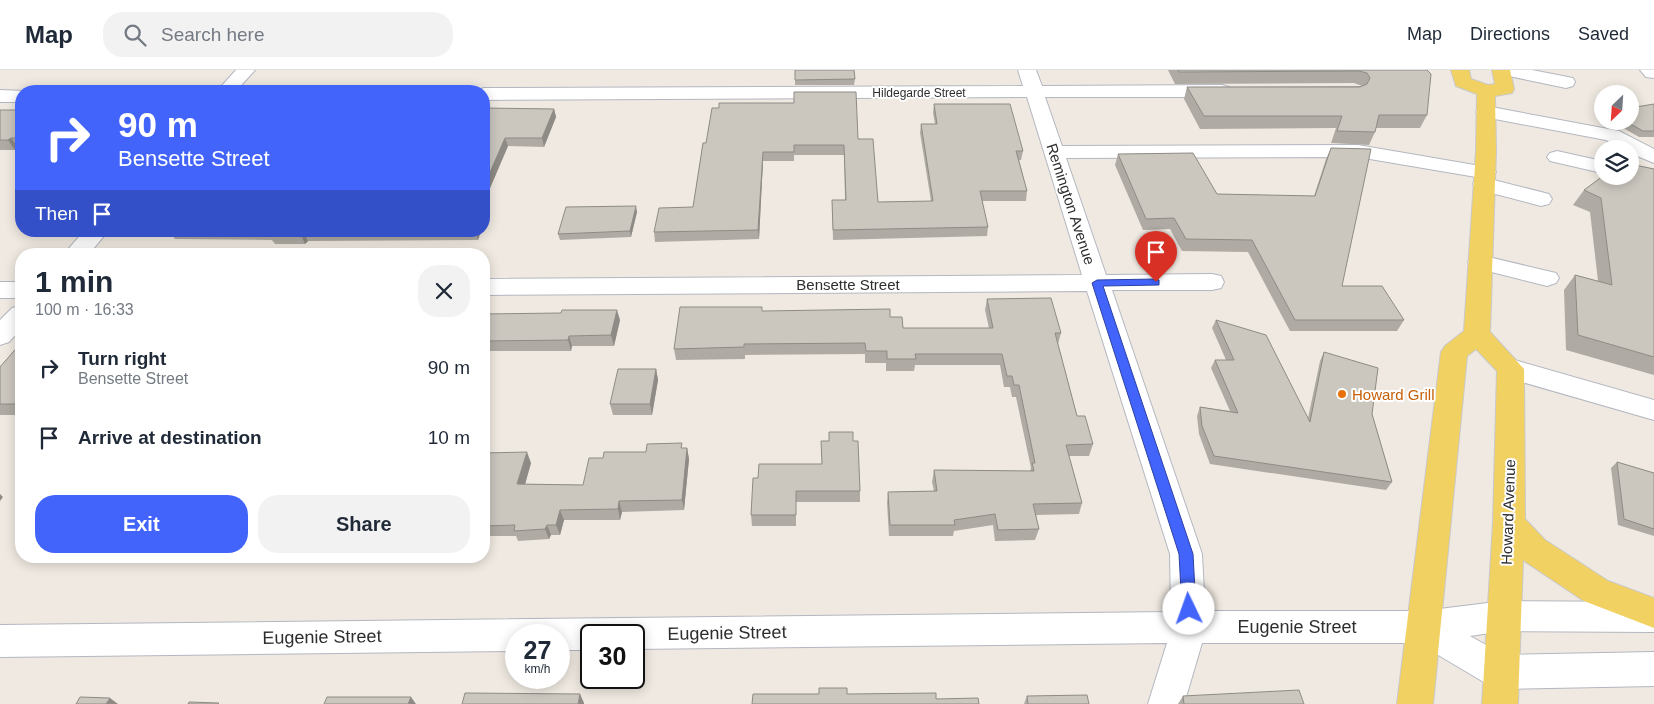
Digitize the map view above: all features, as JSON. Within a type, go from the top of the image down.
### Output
[{"type":"main road","points":[[1460,70],[1463,82],[1486,101]]},
{"type":"main road","points":[[1486,101],[1505,89],[1503,70]]},
{"type":"main road","points":[[1486,101],[1477,334],[1511,370]]},
{"type":"main road","points":[[1415,704],[1454,352],[1477,334]]},
{"type":"main road","name":"Howard Avenue","points":[[1500,688],[1509,523],[1511,370]]},
{"type":"main road","points":[[1509,523],[1534,550],[1596,591],[1654,615]]},
{"type":"street","points":[[232,85],[246,70]]},
{"type":"street","points":[[1503,70],[1566,82]]},
{"type":"street","name":"Hildegarde Street","points":[[490,94],[1031,81],[1236,91]]},
{"type":"street","name":"Remington Avenue","points":[[1031,81],[1186,554],[1190,627]]},
{"type":"street","points":[[0,96],[15,96]]},
{"type":"street","points":[[1486,101],[1612,135],[1654,157]]},
{"type":"street","points":[[1054,152],[1358,151],[1484,178],[1541,199]]},
{"type":"street","points":[[1557,157],[1594,165]]},
{"type":"street","points":[[81,248],[92,237]]},
{"type":"street","points":[[1480,262],[1547,278]]},
{"type":"street","name":"Bensette Street","points":[[490,287],[1212,282]]},
{"type":"street","points":[[0,290],[15,290]]},
{"type":"street","points":[[0,336],[15,320]]},
{"type":"street","points":[[1511,370],[1654,410]]},
{"type":"street","name":"Eugenie Street","points":[[0,641],[1190,627],[1423,627],[1504,616],[1654,615]]},
{"type":"street","points":[[1166,704],[1190,627]]},
{"type":"street","points":[[1423,627],[1500,688],[1654,669]]},
{"type":"building","points":[[795,70],[854,70],[855,79],[795,80]]},
{"type":"building","points":[[1178,70],[1427,70],[1431,74],[1427,115],[1379,115],[1375,132],[1337,131],[1342,116],[1204,116],[1187,87],[1360,87],[1367,84],[1370,78],[1367,73],[1359,71],[1179,72]]},
{"type":"building","points":[[794,92],[856,92],[858,139],[873,139],[878,202],[933,201],[921,124],[937,124],[934,104],[1010,104],[1023,151],[1016,151],[1027,191],[980,191],[988,227],[833,230],[832,200],[846,200],[844,145],[794,145],[794,152],[763,152],[758,230],[654,232],[659,208],[693,207],[703,143],[706,143],[712,108],[719,108],[719,103],[794,103]]},
{"type":"building","points":[[1654,104],[1654,131],[1643,131],[1639,129],[1639,106]]},
{"type":"building","points":[[490,108],[554,109],[542,138],[505,138],[490,172]]},
{"type":"building","points":[[0,110],[15,110],[15,138],[0,140]]},
{"type":"building","points":[[1331,148],[1371,149],[1342,286],[1382,286],[1404,320],[1295,320],[1252,240],[1186,239],[1174,218],[1146,219],[1118,154],[1193,153],[1217,194],[1315,196]]},
{"type":"building","points":[[1639,166],[1654,169],[1654,357],[1578,335],[1575,275],[1612,285],[1601,198],[1584,190],[1594,183],[1594,185],[1639,185]]},
{"type":"building","points":[[636,206],[630,231],[558,234],[566,207]]},
{"type":"building","points":[[1051,298],[1061,333],[1055,333],[1077,416],[1085,416],[1093,444],[1066,445],[1082,503],[1033,504],[1039,529],[998,530],[995,514],[954,520],[955,525],[890,525],[888,492],[937,491],[934,470],[1034,471],[1032,463],[1035,463],[1019,385],[1014,385],[1012,376],[1007,376],[1002,354],[915,354],[916,359],[887,359],[887,351],[866,351],[865,343],[744,344],[744,347],[674,349],[680,307],[762,307],[762,311],[890,309],[890,317],[902,317],[903,328],[993,328],[987,299]]},
{"type":"building","points":[[562,310],[617,310],[611,335],[569,336],[568,340],[490,341],[490,314],[561,313]]},
{"type":"building","points":[[1216,320],[1266,335],[1310,422],[1324,352],[1378,368],[1372,414],[1392,482],[1214,456],[1202,426],[1200,407],[1238,413],[1215,360],[1234,360]]},
{"type":"building","points":[[15,350],[15,404],[0,404],[0,367]]},
{"type":"building","points":[[618,369],[656,369],[650,404],[610,404]]},
{"type":"building","points":[[829,432],[853,432],[853,441],[858,441],[860,491],[796,491],[796,515],[751,515],[753,478],[758,478],[759,464],[822,464],[821,441],[829,441]]},
{"type":"building","points":[[682,443],[681,448],[687,448],[682,500],[619,501],[618,509],[560,510],[556,525],[547,525],[545,529],[514,531],[515,525],[490,526],[490,453],[527,452],[517,484],[583,485],[589,458],[603,458],[604,452],[646,452],[647,444]]},
{"type":"building","points":[[1617,462],[1654,473],[1654,529],[1624,519]]},
{"type":"building","points":[[819,688],[847,688],[847,694],[936,693],[936,699],[978,698],[979,704],[752,704],[753,694],[819,694]]},
{"type":"building","points":[[1299,690],[1304,704],[1184,704],[1183,696]]},
{"type":"building","points":[[465,693],[580,694],[578,704],[462,704]]},
{"type":"building","points":[[1087,695],[1089,704],[1028,704],[1027,696]]},
{"type":"building","points":[[80,697],[110,698],[106,704],[76,704]]},
{"type":"building","points":[[327,697],[411,697],[408,704],[324,704]]},
{"type":"building","points":[[189,702],[219,703],[188,704]]},
{"type":"place","name":"Howard Grill","points":[[1342,394]]},
{"type":"route","points":[[1156,282],[1097,283],[1186,554],[1189,609]]}]
